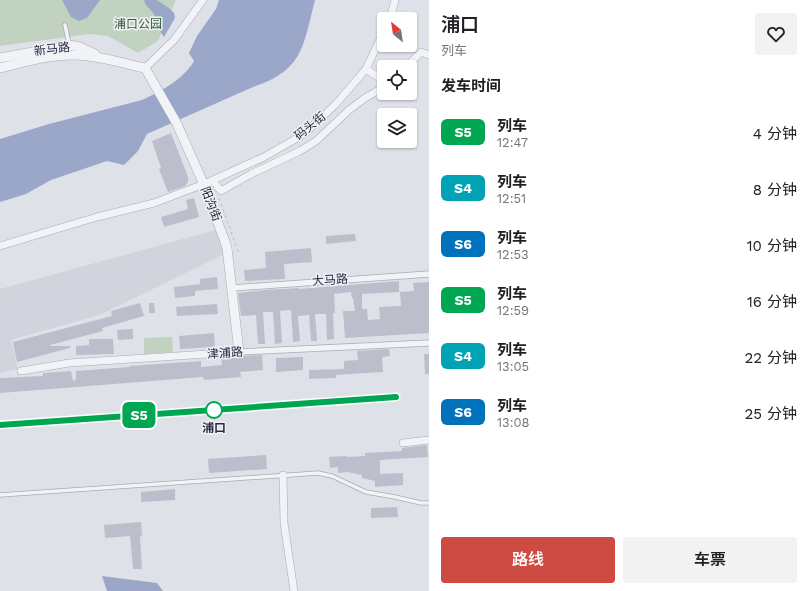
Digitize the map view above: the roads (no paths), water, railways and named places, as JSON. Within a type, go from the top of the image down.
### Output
[{"type":"street","points":[[145,68],[174,40],[203,0]]},
{"type":"street","points":[[392,12],[395,0]]},
{"type":"street","name":"新马路","points":[[0,58],[69,45],[80,47],[101,58]]},
{"type":"street","name":"码头街","points":[[0,246],[97,217],[154,203],[208,183],[264,157],[304,134],[336,104],[366,69],[377,46]]},
{"type":"street","points":[[413,60],[421,52],[429,55]]},
{"type":"street","name":"新马路","points":[[0,68],[31,60],[71,55],[101,58],[145,68]]},
{"type":"street","name":"阳沟街","points":[[145,68],[176,122],[208,183],[227,248],[239,352]]},
{"type":"street","points":[[366,69],[377,76]]},
{"type":"street","points":[[208,183],[221,191],[251,174],[300,151],[316,142],[349,110],[377,91]]},
{"type":"street","name":"大马路","points":[[232,288],[429,274]]},
{"type":"street","name":"津浦路","points":[[21,370],[69,363],[239,352],[429,343]]},
{"type":"street","points":[[403,442],[429,440]]},
{"type":"street","points":[[283,475],[284,523],[294,591]]},
{"type":"lane","points":[[65,25],[71,55]]},
{"type":"lane","points":[[0,495],[318,473],[328,474],[366,492],[421,503],[429,503]]},
{"type":"water","points":[[62,0],[100,0],[87,18],[79,21],[71,17]]},
{"type":"water","points":[[144,0],[157,0],[174,13],[175,18],[164,37],[160,31],[155,16],[145,4]]},
{"type":"water","points":[[219,0],[315,0],[304,43],[292,64],[283,73],[270,80],[147,134],[138,151],[124,165],[107,161],[51,180],[26,194],[0,202],[0,139],[49,124],[142,100],[157,93],[184,74],[194,61],[189,53],[197,36],[216,9]]},
{"type":"water","points":[[102,576],[157,583],[163,591],[107,591]]},
{"type":"railway","points":[[0,425],[396,397]]},
{"type":"train","name":"S5","points":[[0,425],[396,397]]},
{"type":"place","name":"浦口","points":[[214,410]]},
{"type":"park label","name":"浦口公园","points":[[138,24]]}]
